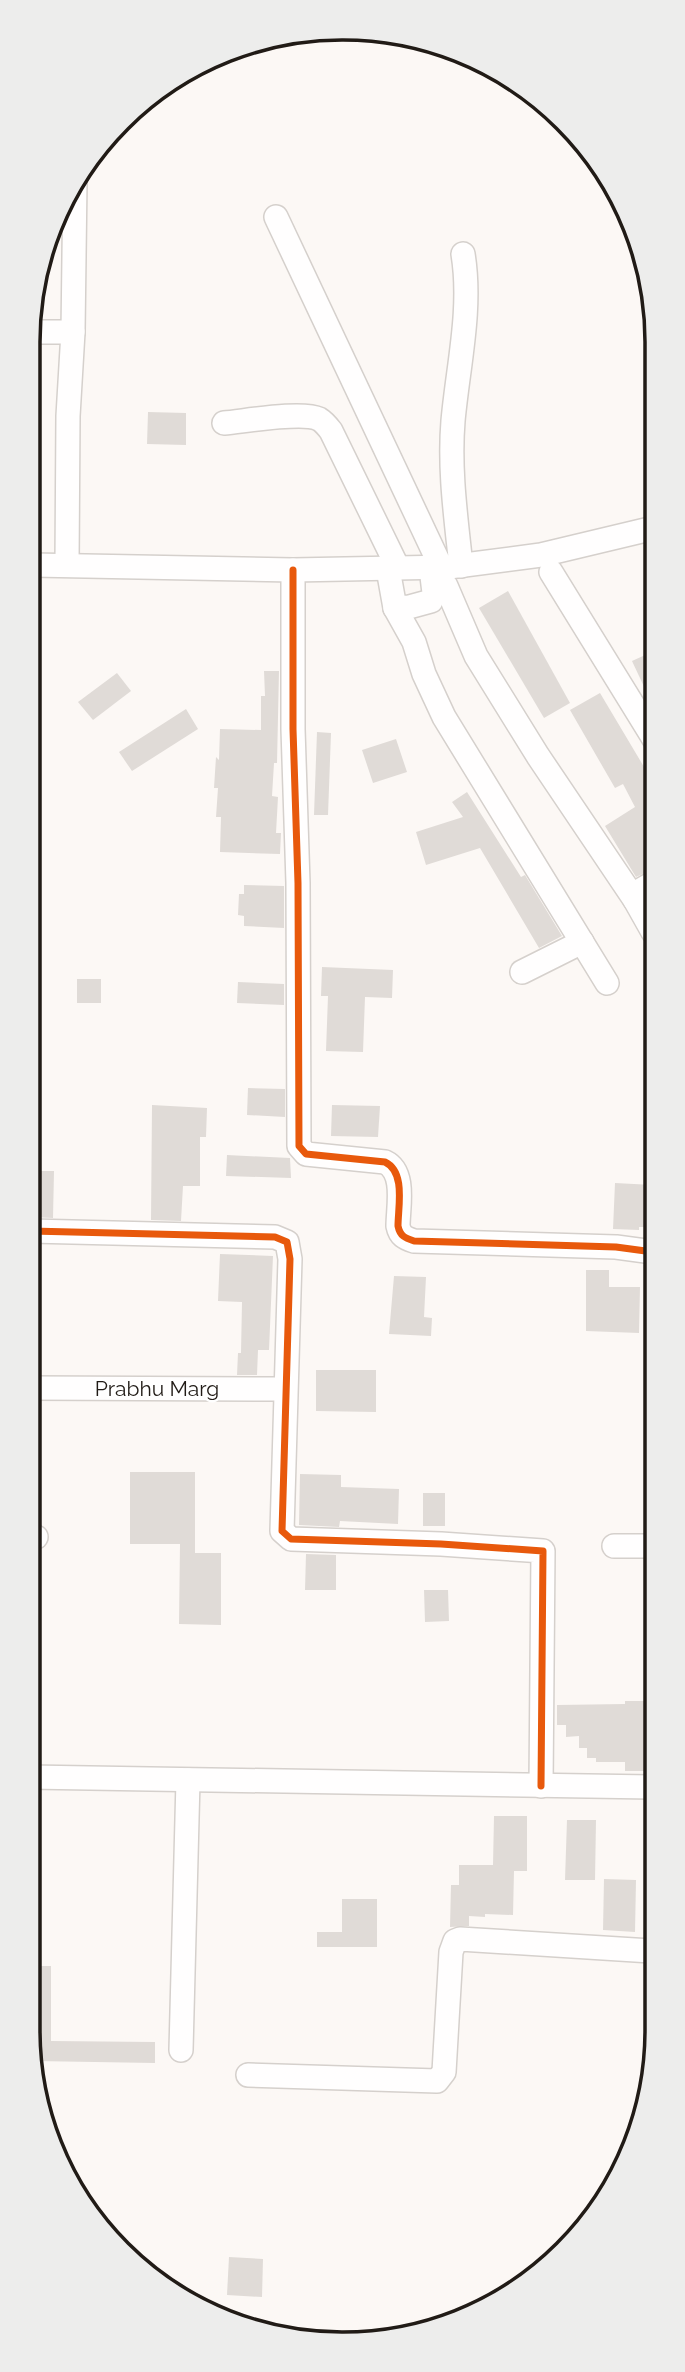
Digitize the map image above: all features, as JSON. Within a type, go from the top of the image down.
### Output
[{"type":"street","points":[[67,565],[68,416],[73,332],[75,202]]},
{"type":"street","points":[[275,217],[445,572],[475,656],[645,918]]},
{"type":"street","points":[[395,608],[431,601],[445,572],[453,487],[451,447],[466,301],[463,254]]},
{"type":"street","points":[[41,332],[73,332]]},
{"type":"street","points":[[224,423],[301,416],[320,420],[331,431],[393,569],[395,608],[414,642],[444,717],[607,983]]},
{"type":"street","points":[[40,565],[293,570],[393,569],[445,572],[541,555],[645,530]]},
{"type":"street","points":[[293,570],[293,729],[298,883],[298,1139],[301,1152],[385,1162],[391,1165],[396,1170],[398,1179],[400,1232],[405,1238],[414,1241],[616,1247],[645,1251]]},
{"type":"street","points":[[551,572],[645,724]]},
{"type":"street","points":[[635,900],[636,893],[645,888]]},
{"type":"street","points":[[522,972],[582,942]]},
{"type":"street","points":[[40,1231],[275,1237],[287,1242],[290,1259],[281,1525],[286,1536],[291,1539],[441,1544],[543,1551],[541,1786]]},
{"type":"street","name":"Prabhu Marg","points":[[40,1388],[285,1389]]},
{"type":"street","points":[[614,1546],[645,1546]]},
{"type":"street","points":[[40,1777],[645,1787]]},
{"type":"street","points":[[181,2050],[188,1780]]},
{"type":"street","points":[[248,2074],[437,2081],[444,2072],[451,1952],[455,1941],[460,1939],[645,1951]]},
{"type":"building","points":[[148,412],[186,413],[186,445],[147,444]]},
{"type":"building","points":[[508,591],[570,703],[544,718],[479,608]]},
{"type":"building","points":[[645,655],[645,689],[632,661]]},
{"type":"building","points":[[264,671],[279,671],[277,763],[274,763],[272,796],[278,797],[276,833],[281,833],[280,854],[220,852],[221,817],[216,817],[218,788],[214,788],[216,757],[219,760],[220,729],[261,730],[261,696],[265,696]]},
{"type":"building","points":[[117,673],[131,691],[93,720],[78,702]]},
{"type":"building","points":[[600,693],[645,769],[645,873],[636,877],[605,826],[635,807],[623,784],[615,788],[570,710]]},
{"type":"building","points":[[186,709],[198,729],[132,771],[119,752]]},
{"type":"building","points":[[317,732],[331,733],[328,815],[314,815]]},
{"type":"building","points":[[396,739],[407,772],[373,783],[362,750]]},
{"type":"building","points":[[467,792],[521,877],[525,875],[562,936],[539,948],[480,848],[426,865],[416,832],[463,817],[452,802]]},
{"type":"building","points":[[244,885],[284,886],[284,928],[244,926],[244,916],[238,915],[239,894],[244,894]]},
{"type":"building","points":[[322,967],[393,970],[392,998],[365,997],[363,1052],[326,1051],[328,996],[321,996]]},
{"type":"building","points":[[77,979],[101,979],[101,1003],[77,1003]]},
{"type":"building","points":[[238,982],[284,984],[284,1005],[237,1003]]},
{"type":"building","points":[[248,1088],[285,1089],[285,1117],[247,1115]]},
{"type":"building","points":[[152,1105],[207,1108],[206,1137],[200,1137],[200,1186],[183,1186],[181,1221],[151,1220]]},
{"type":"building","points":[[332,1105],[380,1106],[378,1137],[331,1136]]},
{"type":"building","points":[[227,1155],[290,1158],[291,1178],[226,1176]]},
{"type":"building","points":[[40,1171],[54,1171],[53,1218],[40,1217]]},
{"type":"building","points":[[615,1183],[645,1185],[645,1227],[639,1227],[639,1230],[613,1229]]},
{"type":"building","points":[[220,1254],[273,1256],[269,1350],[258,1350],[257,1375],[237,1375],[238,1353],[241,1353],[242,1302],[218,1301]]},
{"type":"building","points":[[586,1270],[609,1270],[609,1287],[640,1287],[639,1333],[586,1331]]},
{"type":"building","points":[[394,1276],[426,1277],[424,1317],[432,1318],[431,1336],[389,1334]]},
{"type":"building","points":[[316,1370],[376,1370],[376,1412],[316,1411]]},
{"type":"building","points":[[130,1472],[195,1472],[195,1553],[221,1553],[221,1625],[179,1624],[180,1544],[130,1544]]},
{"type":"building","points":[[300,1474],[341,1475],[341,1487],[399,1489],[398,1524],[340,1521],[339,1527],[299,1525]]},
{"type":"building","points":[[423,1493],[445,1493],[445,1526],[423,1526]]},
{"type":"building","points":[[306,1554],[336,1555],[336,1590],[305,1590]]},
{"type":"building","points":[[424,1590],[448,1590],[449,1621],[425,1622]]},
{"type":"building","points":[[625,1701],[645,1701],[645,1771],[625,1771],[625,1762],[596,1762],[596,1758],[587,1758],[587,1748],[579,1748],[579,1736],[566,1737],[566,1725],[557,1725],[557,1705],[625,1704]]},
{"type":"building","points":[[494,1816],[527,1816],[527,1871],[514,1871],[513,1915],[469,1916],[469,1926],[450,1927],[451,1885],[459,1885],[459,1865],[493,1865]]},
{"type":"building","points":[[567,1820],[596,1820],[595,1880],[565,1880]]},
{"type":"building","points":[[604,1879],[636,1880],[635,1932],[603,1930]]},
{"type":"building","points":[[342,1899],[377,1899],[377,1947],[317,1947],[317,1932],[342,1932]]},
{"type":"building","points":[[40,1966],[51,1966],[51,2041],[155,2042],[155,2063],[42,2061]]},
{"type":"building","points":[[229,2257],[263,2259],[262,2297],[227,2295]]},
{"type":"cycle path","points":[[293,570],[299,1146],[306,1154],[385,1162],[392,1167],[399,1191],[398,1226],[403,1236],[414,1241],[616,1247],[645,1251]]},
{"type":"cycle path","points":[[40,1231],[275,1237],[287,1242],[290,1259],[282,1531],[291,1539],[441,1544],[543,1551],[541,1786]]}]
